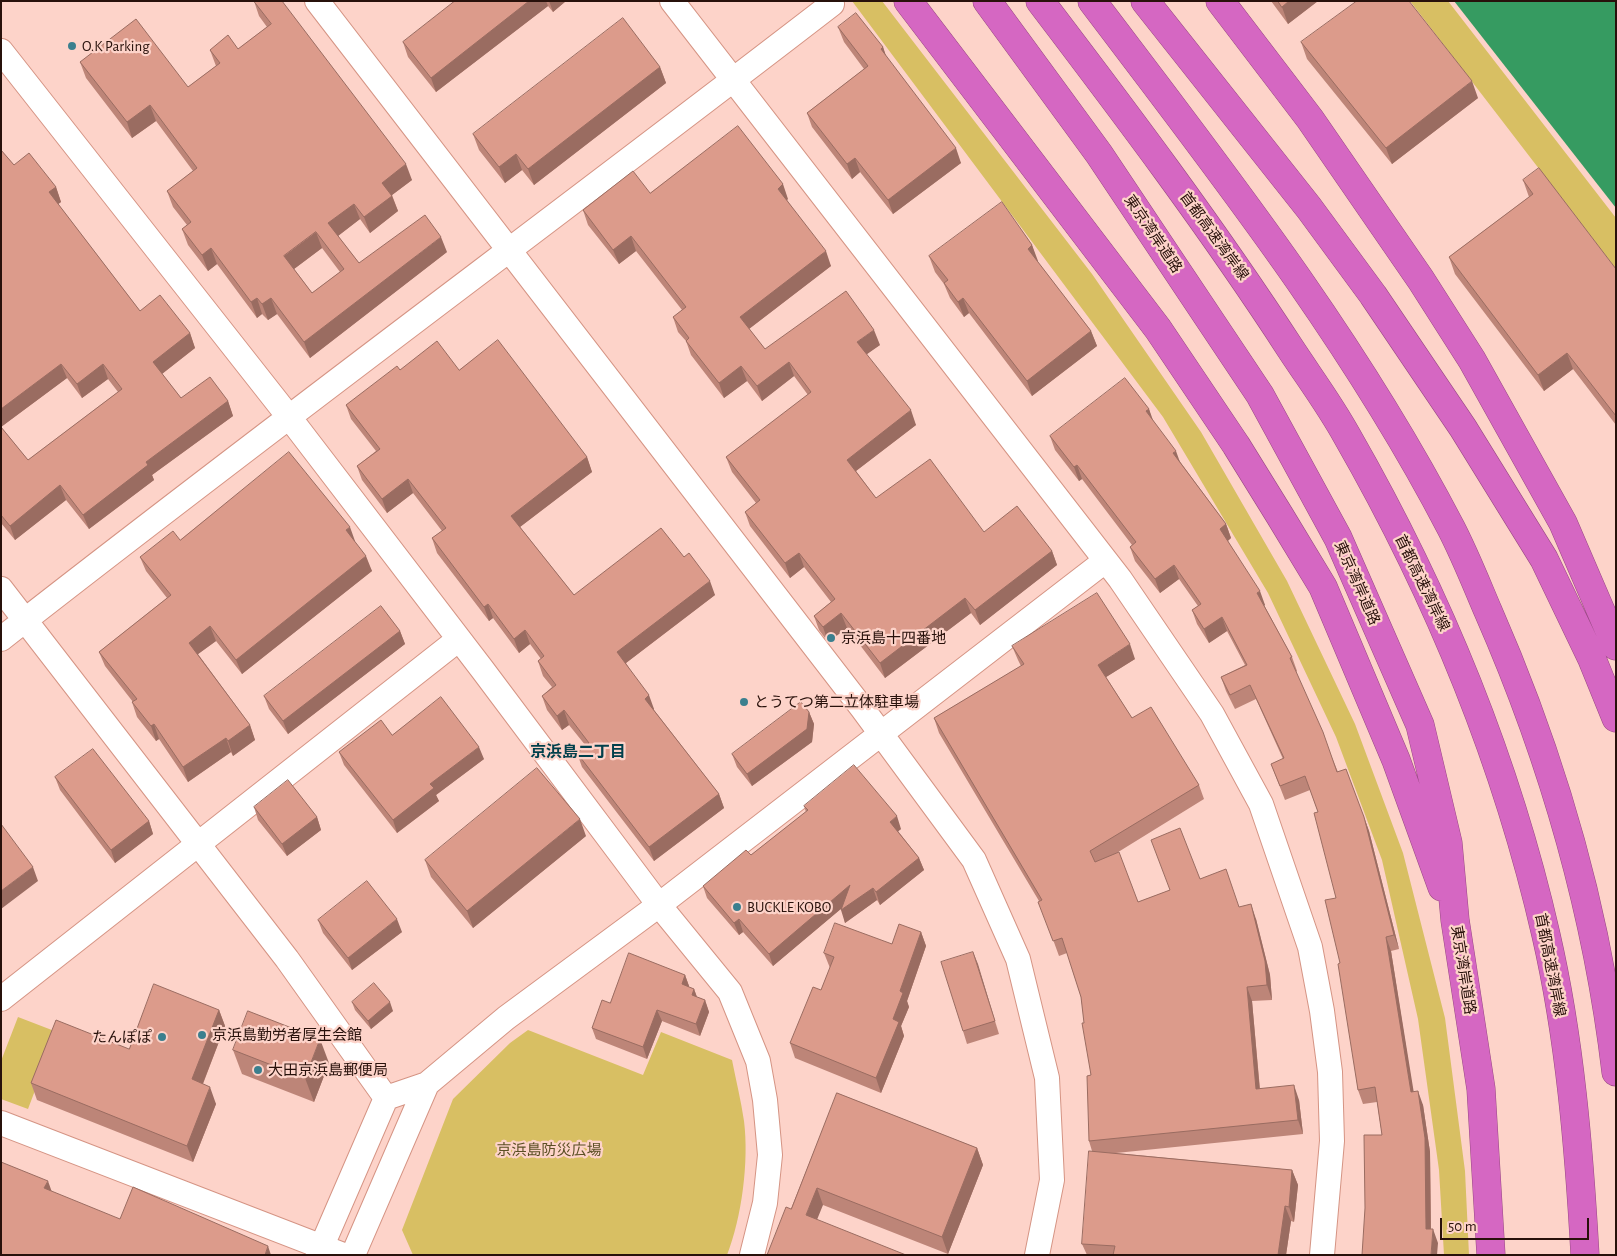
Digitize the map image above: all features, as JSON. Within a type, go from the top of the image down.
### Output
[{"type":"highway","points":[[908,1],[1158,329],[1236,445],[1323,587],[1396,760],[1455,920]]},
{"type":"highway","name":"東京湾岸道路","points":[[987,1],[1099,154],[1260,395],[1338,538],[1420,725],[1448,843],[1455,920],[1482,1089],[1491,1255]]},
{"type":"highway","name":"首都高速湾岸線","points":[[1040,1],[1138,130],[1248,284],[1346,435],[1404,545],[1458,660],[1499,766],[1524,849],[1546,937],[1562,1024],[1574,1128],[1585,1255]]},
{"type":"highway","points":[[1092,1],[1287,260],[1388,417],[1452,529],[1501,641],[1545,752],[1571,840],[1593,927],[1610,1017],[1616,1072]]},
{"type":"highway","points":[[1145,1],[1361,279],[1462,428],[1544,559],[1592,659],[1616,718]]},
{"type":"highway","points":[[1220,1],[1310,119],[1421,280],[1472,360],[1563,524],[1616,646]]},
{"type":"street","points":[[317,1],[882,734],[974,860],[1018,959],[1047,1078],[1052,1180],[1038,1255]]},
{"type":"street","points":[[672,1],[1104,561],[1120,579],[1212,714],[1261,804],[1310,947],[1330,1072],[1332,1141],[1322,1255]]},
{"type":"street","points":[[1,639],[289,417],[510,252],[832,4]]},
{"type":"street","points":[[1,51],[289,417],[459,639],[659,906],[730,992],[758,1062],[765,1100],[770,1155],[765,1203],[752,1255]]},
{"type":"street","points":[[319,1251],[386,1098],[427,1084],[506,1018],[659,906],[1104,561]]},
{"type":"street","points":[[1,589],[287,959],[386,1098]]},
{"type":"street","points":[[1,999],[459,639]]},
{"type":"street","points":[[353,1255],[427,1084]]},
{"type":"street","points":[[1,1123],[319,1251],[343,1255]]},
{"type":"green space","points":[[852,1],[882,1],[1092,274],[1201,432],[1287,581],[1355,724],[1403,853],[1445,1018],[1465,1171],[1469,1255],[1444,1255],[1439,1170],[1418,1019],[1382,860],[1336,737],[1268,593],[1163,417]]},
{"type":"green space","points":[[1410,1],[1448,1],[1616,218],[1616,269]]},
{"type":"green space","points":[[18,1017],[57,1032],[28,1109],[1,1099],[1,1061]]},
{"type":"green space","name":"京浜島防災広場","points":[[528,1030],[643,1075],[661,1032],[732,1060],[744,1121],[746,1153],[743,1189],[737,1224],[727,1255],[413,1255],[402,1230],[453,1099],[510,1043]]},
{"type":"shaded area","points":[[1454,1],[1616,1],[1616,208]]},
{"type":"building","points":[[254,1],[282,1],[406,164],[382,183],[392,196],[364,217],[354,204],[328,223],[359,263],[425,215],[441,237],[304,342],[271,298],[262,304],[257,298],[251,302],[211,248],[202,255],[182,229],[191,222],[167,191],[197,168],[150,105],[127,122],[80,62],[136,19],[188,87],[220,63],[210,50],[228,35],[238,49],[271,24]],"holes":[[[316,232],[344,269],[312,293],[284,256]]]},
{"type":"building","points":[[455,1],[529,1],[431,78],[403,42]]},
{"type":"building","points":[[1278,1],[1289,1],[1282,7]]},
{"type":"building","points":[[1357,1],[1409,1],[1472,81],[1386,148],[1301,42]]},
{"type":"building","points":[[856,13],[956,148],[888,200],[855,158],[847,164],[807,113],[868,66],[838,27]]},
{"type":"building","points":[[623,18],[660,67],[528,169],[516,154],[499,167],[473,134]]},
{"type":"building","points":[[738,126],[783,184],[778,189],[826,251],[740,317],[765,349],[846,291],[874,330],[857,342],[911,410],[847,460],[876,498],[930,459],[984,532],[1017,506],[1052,551],[975,610],[965,598],[880,663],[841,613],[823,627],[814,616],[835,599],[799,553],[785,563],[745,512],[760,500],[726,457],[811,392],[789,362],[757,386],[741,366],[719,383],[686,341],[689,338],[673,317],[686,307],[631,236],[613,250],[583,210],[633,171],[650,193]]},
{"type":"building","points":[[1,150],[14,165],[29,153],[56,187],[49,192],[140,311],[160,295],[190,333],[153,362],[181,398],[210,377],[228,401],[146,462],[148,465],[83,515],[60,485],[10,526],[1,515],[1,427],[28,460],[122,389],[103,364],[77,384],[61,364],[1,409]]},
{"type":"building","points":[[1539,168],[1616,269],[1616,416],[1567,353],[1538,375],[1449,257],[1533,194],[1523,180]]},
{"type":"building","points":[[1002,202],[1032,245],[1028,249],[1091,331],[1027,381],[963,298],[958,302],[944,283],[948,280],[929,256]]},
{"type":"building","points":[[498,340],[587,457],[511,516],[574,595],[661,528],[684,557],[689,553],[710,581],[617,652],[649,695],[645,699],[719,794],[649,847],[577,753],[589,743],[564,710],[557,716],[542,696],[556,685],[538,661],[544,656],[525,630],[514,639],[488,604],[484,607],[432,538],[446,528],[408,479],[382,499],[357,466],[380,449],[346,405],[397,366],[400,370],[437,341],[459,370]]},
{"type":"building","points":[[1125,378],[1149,409],[1146,411],[1176,451],[1173,453],[1226,524],[1220,529],[1260,591],[1257,593],[1292,657],[1290,658],[1323,732],[1337,772],[1346,769],[1364,817],[1394,935],[1386,937],[1411,1092],[1418,1091],[1425,1138],[1426,1229],[1433,1229],[1431,1255],[1362,1255],[1365,1208],[1364,1135],[1382,1135],[1375,1087],[1358,1090],[1338,964],[1340,963],[1325,900],[1336,898],[1314,813],[1318,812],[1305,776],[1280,786],[1271,764],[1284,758],[1250,685],[1230,695],[1221,677],[1247,665],[1222,617],[1204,629],[1192,610],[1201,604],[1174,565],[1155,579],[1130,547],[1136,542],[1077,465],[1074,467],[1050,436]]},
{"type":"building","points":[[289,452],[350,527],[346,530],[366,556],[236,660],[210,626],[189,643],[250,725],[228,741],[226,738],[183,767],[154,724],[151,726],[132,702],[137,699],[99,652],[171,595],[140,557],[173,531],[180,540]]},
{"type":"building","points":[[1097,593],[1130,644],[1098,665],[1132,718],[1151,707],[1199,785],[1090,851],[1095,862],[1119,852],[1138,902],[1170,890],[1151,840],[1180,828],[1200,879],[1226,869],[1239,907],[1251,904],[1265,961],[1267,985],[1247,987],[1256,1089],[1294,1085],[1298,1120],[1089,1141],[1087,1076],[1091,1075],[1082,1023],[1084,1023],[1081,997],[1062,938],[1053,941],[1038,902],[1042,900],[934,718],[1024,664],[1012,646]]},
{"type":"building","points":[[381,606],[400,631],[283,721],[264,696]]},
{"type":"building","points":[[441,697],[479,747],[430,784],[434,788],[393,820],[339,752],[381,720],[392,735]]},
{"type":"building","points":[[801,702],[809,712],[807,729],[747,774],[732,754]]},
{"type":"building","points":[[93,749],[149,821],[111,850],[55,777]]},
{"type":"building","points":[[854,765],[897,816],[890,822],[919,858],[876,892],[873,888],[841,910],[850,885],[769,954],[739,919],[734,923],[703,886],[746,850],[751,855],[808,810],[804,806]]},
{"type":"building","points":[[537,768],[580,819],[467,911],[425,860]]},
{"type":"building","points":[[288,780],[317,817],[282,844],[254,807]]},
{"type":"building","points":[[1,824],[33,867],[1,891]]},
{"type":"building","points":[[367,881],[397,919],[348,958],[318,920]]},
{"type":"building","points":[[835,923],[892,944],[899,924],[921,932],[900,991],[903,993],[893,1019],[899,1022],[876,1078],[790,1043],[813,987],[821,990],[834,957],[824,953]]},
{"type":"building","points":[[973,952],[995,1021],[963,1031],[941,962]]},
{"type":"building","points":[[629,953],[685,975],[682,984],[694,989],[692,995],[705,1000],[696,1024],[657,1010],[643,1047],[592,1028],[602,1000],[610,1003]]},
{"type":"building","points":[[374,983],[390,1002],[368,1021],[352,1002]]},
{"type":"building","name":"京浜島勤労者厚生会館","points":[[154,984],[219,1010],[192,1079],[210,1087],[187,1146],[31,1083],[56,1020],[129,1049]]},
{"type":"building","points":[[248,1011],[320,1039],[305,1078],[233,1050]]},
{"type":"building","points":[[837,1093],[977,1148],[942,1237],[817,1188],[806,1215],[906,1255],[767,1255],[786,1207],[791,1209]]},
{"type":"building","points":[[1089,1151],[1292,1170],[1289,1207],[1285,1206],[1278,1255],[1113,1255],[1115,1246],[1082,1244]]},
{"type":"building","points":[[1,1162],[48,1181],[44,1188],[120,1219],[133,1187],[268,1246],[265,1255],[1,1255]]},
{"type":"place","name":"O.K Parking","points":[[72,46]]},
{"type":"place","name":"京浜島十四番地","points":[[831,638]]},
{"type":"place","name":"とうてつ第二立体駐車場","points":[[744,702]]},
{"type":"place","name":"BUCKLE KOBO","points":[[737,907]]},
{"type":"place","name":"京浜島勤労者厚生会館","points":[[202,1035]]},
{"type":"place","name":"たんぽぽ","points":[[162,1037]]},
{"type":"place","name":"大田京浜島郵便局","points":[[258,1070]]},
{"type":"district","name":"京浜島二丁目","points":[[578,752]]}]
